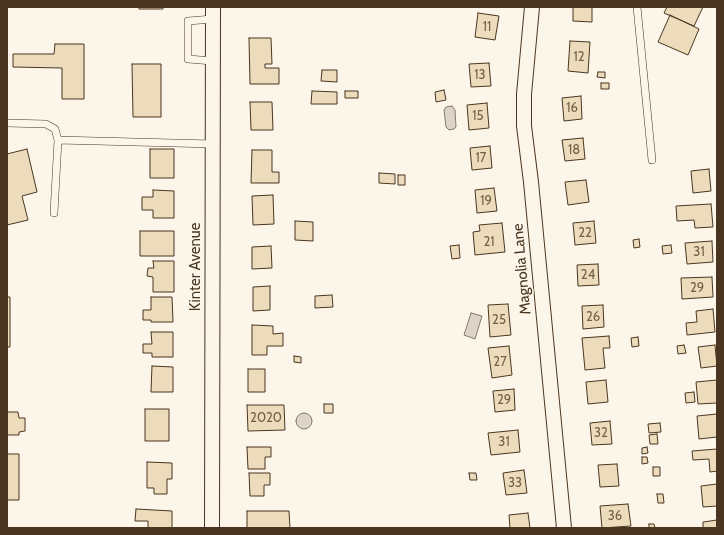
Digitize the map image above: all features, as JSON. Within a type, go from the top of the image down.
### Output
[{"type":"street","name":"Magnolia Lane","points":[[532,7],[524,94],[524,126],[564,528]]},
{"type":"street","name":"Kinter Avenue","points":[[212,528],[213,13]]},
{"type":"lane","points":[[637,7],[652,160]]},
{"type":"lane","points":[[213,13],[188,21],[188,59],[213,61]]},
{"type":"lane","points":[[7,123],[46,124],[55,129],[58,140],[54,213]]},
{"type":"lane","points":[[58,140],[213,144]]},
{"type":"shaded area","points":[[452,106],[455,110],[456,127],[449,130],[446,127],[444,110],[446,107]]},
{"type":"shaded area","points":[[471,313],[482,316],[475,339],[464,335]]},
{"type":"shaded area","points":[[304,413],[310,415],[312,421],[310,427],[304,429],[298,427],[296,421],[298,415]]},
{"type":"building","points":[[139,7],[163,7],[163,9],[139,9]]},
{"type":"building","points":[[573,7],[592,7],[592,22],[573,21]]},
{"type":"building","points":[[667,7],[703,7],[694,26],[664,13]]},
{"type":"building","points":[[478,13],[499,16],[495,40],[475,37]]},
{"type":"building","points":[[670,15],[699,29],[688,55],[658,42]]},
{"type":"building","points":[[249,38],[271,38],[272,64],[265,64],[265,68],[279,68],[279,84],[250,84]]},
{"type":"building","points":[[570,41],[590,42],[588,73],[568,71]]},
{"type":"building","points":[[55,44],[84,44],[84,99],[62,99],[62,68],[13,67],[13,54],[54,54]]},
{"type":"building","points":[[489,63],[491,86],[471,87],[469,64]]},
{"type":"building","points":[[132,64],[161,64],[161,117],[133,117]]},
{"type":"building","points":[[322,70],[337,70],[337,82],[321,81]]},
{"type":"building","points":[[598,72],[605,72],[605,78],[597,77]]},
{"type":"building","points":[[601,83],[609,83],[609,89],[601,89]]},
{"type":"building","points":[[444,90],[446,100],[436,102],[435,92]]},
{"type":"building","points":[[312,91],[337,92],[337,104],[311,104]]},
{"type":"building","points":[[345,91],[358,91],[358,98],[345,98]]},
{"type":"building","points":[[581,96],[582,119],[564,121],[562,98]]},
{"type":"building","points":[[250,102],[272,102],[273,130],[251,130]]},
{"type":"building","points":[[487,103],[489,128],[469,130],[467,105]]},
{"type":"building","points":[[583,138],[585,159],[565,161],[562,140]]},
{"type":"building","points":[[490,146],[492,168],[472,170],[470,148]]},
{"type":"building","points":[[27,149],[37,192],[22,196],[28,220],[7,225],[7,154]]},
{"type":"building","points":[[150,149],[174,149],[174,178],[150,178]]},
{"type":"building","points":[[252,150],[272,150],[272,172],[279,172],[279,183],[251,183]]},
{"type":"building","points":[[709,169],[711,191],[693,193],[691,171]]},
{"type":"building","points":[[379,173],[395,174],[395,184],[379,183]]},
{"type":"building","points":[[398,175],[405,175],[405,185],[398,185]]},
{"type":"building","points":[[586,180],[589,202],[568,205],[565,182]]},
{"type":"building","points":[[494,188],[497,211],[477,213],[475,190]]},
{"type":"building","points":[[153,190],[174,191],[174,218],[153,218],[153,210],[142,210],[142,197],[153,197]]},
{"type":"building","points":[[273,195],[274,224],[253,225],[252,196]]},
{"type":"building","points":[[711,204],[713,227],[695,228],[694,220],[677,221],[676,206]]},
{"type":"building","points":[[295,221],[313,222],[313,241],[295,240]]},
{"type":"building","points":[[594,221],[596,243],[575,245],[573,223]]},
{"type":"building","points":[[502,223],[505,252],[475,255],[473,232],[480,231],[479,225]]},
{"type":"building","points":[[140,231],[174,231],[174,256],[140,256]]},
{"type":"building","points":[[639,239],[640,247],[634,248],[633,240]]},
{"type":"building","points":[[712,241],[713,262],[687,264],[685,243]]},
{"type":"building","points":[[459,245],[460,258],[452,259],[450,246]]},
{"type":"building","points":[[671,245],[672,253],[663,254],[662,246]]},
{"type":"building","points":[[271,246],[272,268],[252,269],[252,247]]},
{"type":"building","points":[[153,261],[174,261],[174,292],[153,292],[153,277],[147,276],[148,268],[154,268]]},
{"type":"building","points":[[598,264],[599,285],[578,286],[577,265]]},
{"type":"building","points":[[712,277],[713,297],[682,299],[681,278]]},
{"type":"building","points":[[270,286],[270,310],[253,311],[253,287]]},
{"type":"building","points":[[332,295],[333,307],[315,308],[315,296]]},
{"type":"building","points":[[7,297],[10,297],[10,347],[7,347]]},
{"type":"building","points":[[151,297],[172,297],[173,322],[151,322],[151,320],[143,320],[143,310],[151,310]]},
{"type":"building","points":[[508,304],[511,335],[490,337],[488,305]]},
{"type":"building","points":[[603,305],[604,327],[583,329],[582,306]]},
{"type":"building","points":[[713,309],[715,332],[687,335],[686,323],[697,322],[696,311]]},
{"type":"building","points":[[252,325],[273,326],[273,334],[283,333],[283,346],[267,346],[267,355],[252,355]]},
{"type":"building","points":[[151,332],[173,332],[173,357],[152,357],[152,353],[143,353],[143,344],[152,344]]},
{"type":"building","points":[[609,336],[610,348],[603,348],[605,368],[585,370],[582,338]]},
{"type":"building","points":[[638,337],[639,346],[632,347],[631,338]]},
{"type":"building","points":[[684,345],[686,353],[678,354],[677,346]]},
{"type":"building","points":[[715,345],[717,366],[701,368],[698,347]]},
{"type":"building","points":[[509,346],[512,375],[492,378],[488,348]]},
{"type":"building","points":[[294,356],[301,357],[301,363],[294,362]]},
{"type":"building","points":[[152,366],[173,367],[173,392],[151,392]]},
{"type":"building","points":[[248,369],[265,369],[265,392],[248,392]]},
{"type":"building","points":[[606,380],[608,402],[588,404],[586,382]]},
{"type":"building","points":[[717,380],[717,403],[698,404],[696,382]]},
{"type":"building","points":[[514,389],[515,410],[495,412],[493,391]]},
{"type":"building","points":[[694,392],[695,402],[686,403],[685,393]]},
{"type":"building","points":[[324,404],[333,404],[333,413],[324,413]]},
{"type":"building","points":[[247,405],[284,405],[285,430],[248,431]]},
{"type":"building","points":[[145,409],[169,409],[169,441],[145,441]]},
{"type":"building","points":[[7,412],[18,412],[19,418],[25,418],[25,431],[19,432],[19,435],[7,435]]},
{"type":"building","points":[[717,414],[717,437],[699,439],[697,416]]},
{"type":"building","points":[[610,421],[612,444],[592,445],[590,423]]},
{"type":"building","points":[[660,423],[661,432],[649,433],[648,424]]},
{"type":"building","points":[[518,430],[520,452],[491,455],[488,433]]},
{"type":"building","points":[[657,434],[658,444],[650,444],[649,435]]},
{"type":"building","points":[[247,447],[271,447],[271,457],[265,457],[265,469],[248,469]]},
{"type":"building","points":[[647,447],[648,453],[642,454],[642,448]]},
{"type":"building","points":[[717,449],[717,471],[710,472],[709,459],[693,460],[692,451]]},
{"type":"building","points":[[7,454],[19,454],[19,500],[7,500]]},
{"type":"building","points":[[642,457],[647,457],[648,463],[642,464]]},
{"type":"building","points":[[147,462],[172,463],[172,479],[167,479],[167,494],[154,494],[154,488],[147,488]]},
{"type":"building","points":[[617,464],[619,486],[600,487],[598,465]]},
{"type":"building","points":[[653,467],[660,467],[660,476],[653,476]]},
{"type":"building","points":[[524,470],[527,493],[506,495],[503,473]]},
{"type":"building","points":[[249,473],[270,473],[270,485],[264,485],[264,496],[250,496]]},
{"type":"building","points":[[469,473],[476,473],[477,480],[470,480]]},
{"type":"building","points":[[717,484],[717,506],[703,507],[701,486]]},
{"type":"building","points":[[657,494],[663,494],[664,503],[658,503]]},
{"type":"building","points":[[628,504],[631,526],[602,528],[600,506]]},
{"type":"building","points":[[136,509],[172,511],[172,528],[148,528],[148,521],[135,521]]},
{"type":"building","points":[[247,511],[289,511],[290,528],[247,528]]},
{"type":"building","points":[[528,513],[530,528],[510,528],[509,515]]},
{"type":"building","points":[[717,520],[717,528],[703,528],[703,522]]},
{"type":"building","points":[[649,524],[654,524],[655,528],[649,528]]}]
